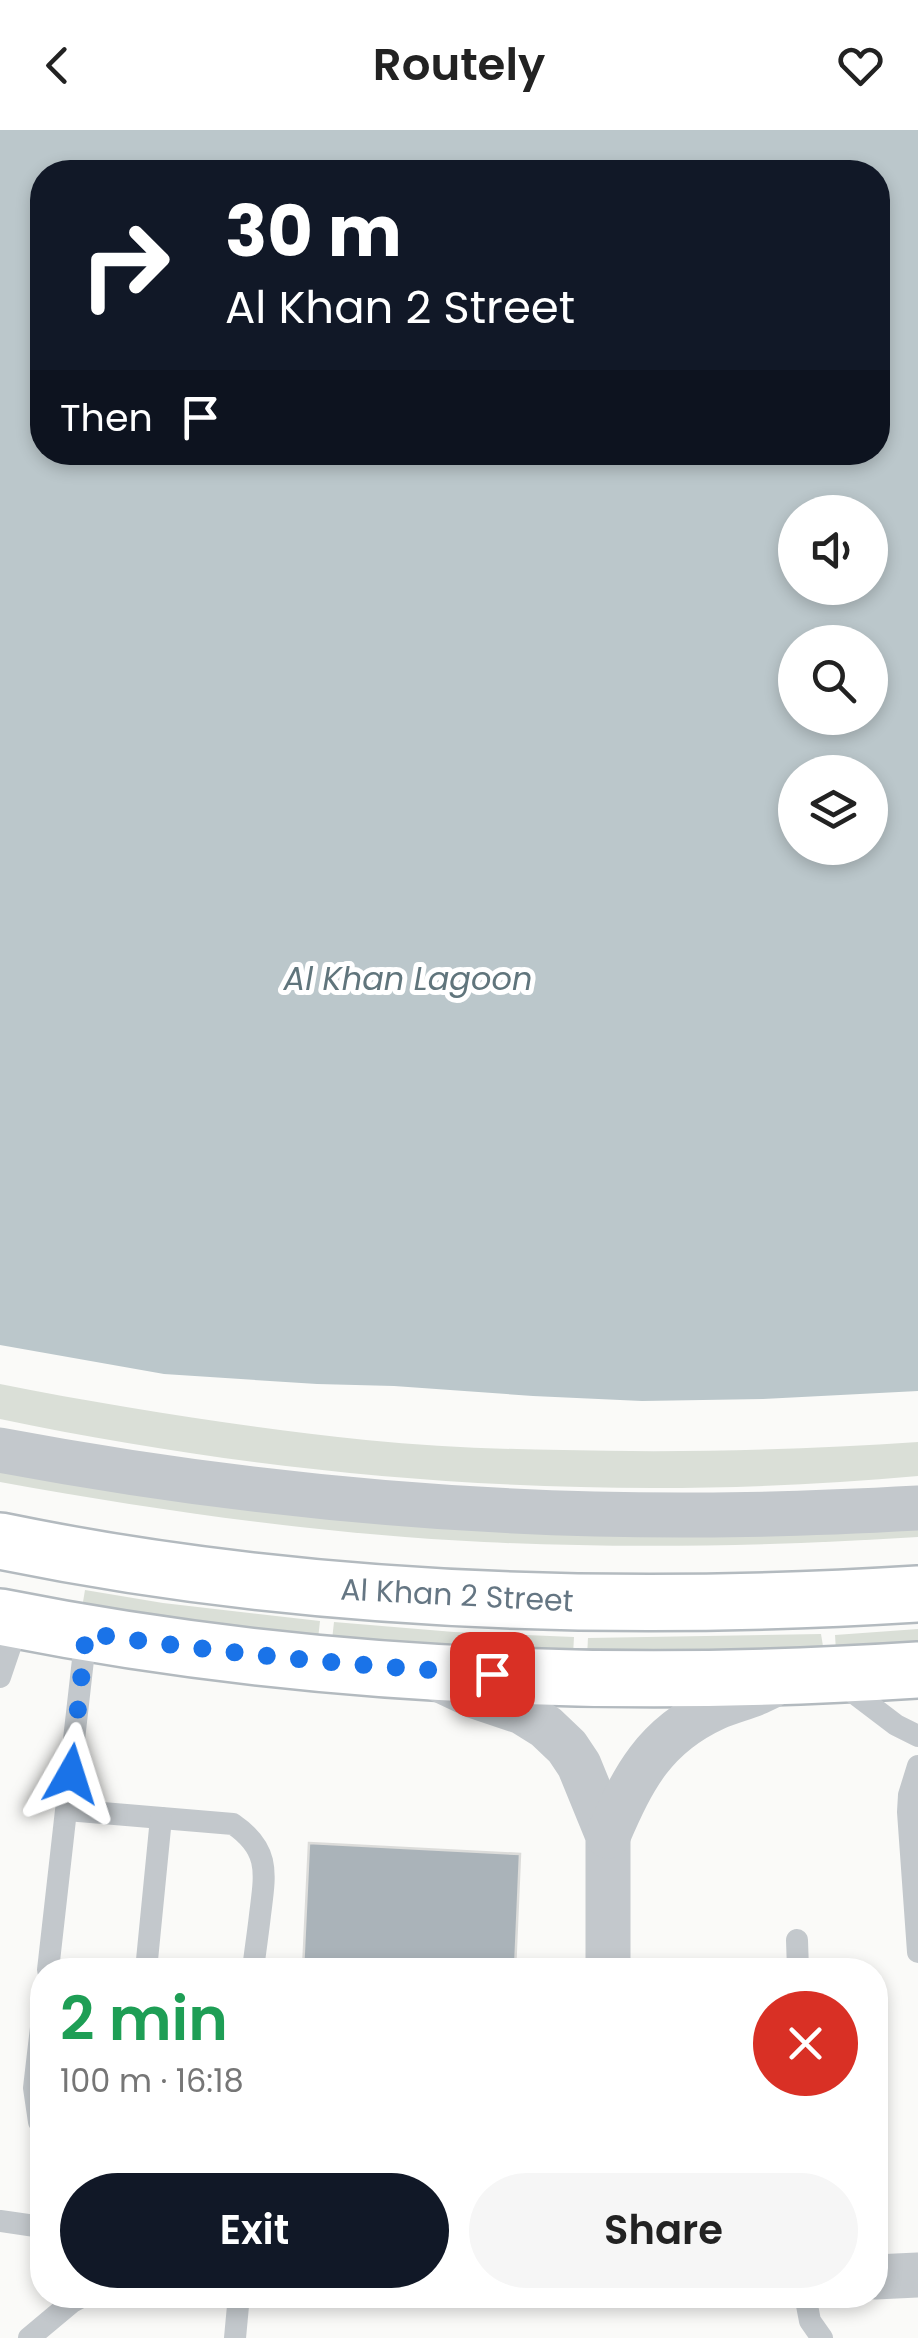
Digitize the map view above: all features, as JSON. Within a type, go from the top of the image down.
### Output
[{"type":"main road","name":"Al Khan 2 Street","points":[[0,1541],[148,1567],[407,1595],[668,1604],[799,1602],[918,1594]]},
{"type":"main road","points":[[10,1619],[252,1656],[420,1670],[669,1680],[918,1670]]},
{"type":"street","points":[[0,1450],[89,1467],[270,1491],[534,1512],[696,1516],[918,1508]]},
{"type":"street","points":[[420,1670],[464,1692],[522,1712],[546,1728],[580,1765],[608,1836],[608,1958]]},
{"type":"street","points":[[608,1836],[638,1771],[682,1726],[719,1706],[805,1676]]},
{"type":"street","points":[[888,2276],[918,2275]]},
{"type":"lane","points":[[0,1678],[10,1619]]},
{"type":"lane","points":[[49,1958],[86,1633]]},
{"type":"lane","points":[[805,1676],[846,1686],[896,1725],[918,1736]]},
{"type":"lane","points":[[918,1766],[908,1795],[918,1952]]},
{"type":"lane","points":[[67,1810],[233,1824],[247,1834],[266,1872],[255,1958]]},
{"type":"lane","points":[[147,1958],[161,1818]]},
{"type":"lane","points":[[797,1940],[798,1958]]},
{"type":"lane","points":[[0,2221],[30,2225]]},
{"type":"lane","points":[[29,2338],[65,2308]]},
{"type":"lane","points":[[235,2338],[238,2308]]},
{"type":"lane","points":[[808,2308],[810,2321],[822,2338]]},
{"type":"shaded area","points":[[0,1384],[228,1423],[439,1446],[696,1451],[918,1442],[918,1476],[688,1488],[457,1482],[342,1472],[113,1441],[0,1419]]},
{"type":"shaded area","points":[[0,1465],[918,1520],[918,1537],[647,1546],[423,1538],[241,1520],[60,1493],[0,1482]]},
{"type":"shaded area","points":[[85,1590],[320,1621],[318,1639],[82,1608]]},
{"type":"shaded area","points":[[334,1622],[574,1637],[573,1655],[332,1640]]},
{"type":"shaded area","points":[[918,1629],[918,1647],[836,1652],[835,1635]]},
{"type":"shaded area","points":[[821,1634],[824,1652],[587,1656],[588,1638]]},
{"type":"water","name":"Al Khan Lagoon","points":[[0,130],[918,130],[918,1391],[642,1401],[164,1374],[0,1345]]},
{"type":"building","points":[[309,1843],[520,1854],[516,1958],[304,1958]]},
{"type":"route","points":[[71,1774],[86,1633],[252,1656],[492,1674]]}]
